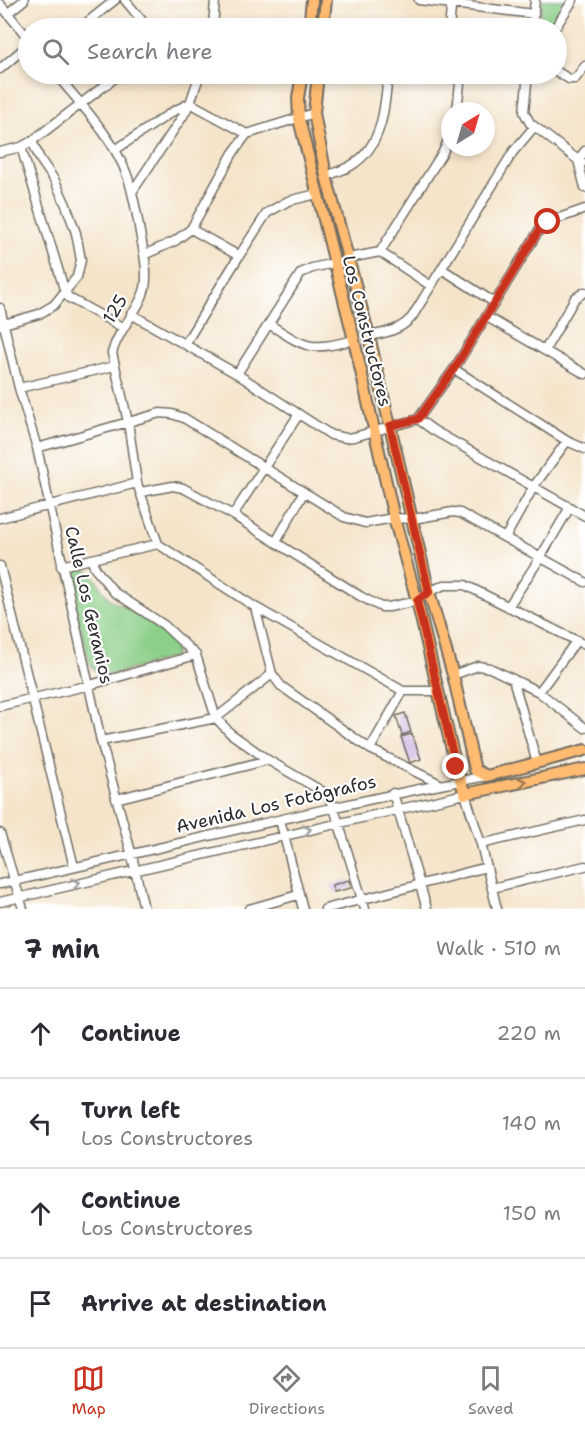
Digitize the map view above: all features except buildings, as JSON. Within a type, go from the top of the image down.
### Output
[{"type":"main road","points":[[310,18],[312,0]]},
{"type":"main road","points":[[324,18],[326,0]]},
{"type":"main road","name":"Los Constructores","points":[[300,84],[298,118],[354,340],[394,518],[465,794]]},
{"type":"main road","name":"Los Constructores","points":[[317,84],[314,113],[326,176],[369,336],[429,592],[453,675],[473,765],[475,770],[487,776]]},
{"type":"main road","points":[[487,776],[585,750]]},
{"type":"main road","points":[[465,794],[585,768]]},
{"type":"street","points":[[8,13],[24,0]]},
{"type":"street","points":[[92,18],[115,0]]},
{"type":"street","points":[[125,0],[140,18]]},
{"type":"street","points":[[214,18],[215,0]]},
{"type":"street","points":[[419,0],[452,2],[534,14]]},
{"type":"street","points":[[533,18],[535,0]]},
{"type":"street","points":[[561,18],[573,0]]},
{"type":"street","points":[[450,18],[452,2]]},
{"type":"street","points":[[0,4],[18,26]]},
{"type":"street","points":[[0,69],[18,54]]},
{"type":"street","points":[[567,78],[575,79],[585,66]]},
{"type":"street","name":"125","points":[[64,84],[115,150],[132,192],[146,254],[145,286],[142,297],[122,327],[112,353],[128,422],[137,483],[158,544]]},
{"type":"street","points":[[1,151],[21,147],[32,141],[107,84]]},
{"type":"street","points":[[132,192],[190,103],[197,84]]},
{"type":"street","points":[[326,176],[352,165],[364,156],[376,137],[384,115],[387,84]]},
{"type":"street","points":[[458,102],[460,84]]},
{"type":"street","points":[[527,84],[524,112],[534,126],[581,162]]},
{"type":"street","points":[[190,103],[248,134]]},
{"type":"street","points":[[115,150],[172,112],[190,103]]},
{"type":"street","points":[[146,254],[175,241],[191,230],[232,153],[248,134],[314,113]]},
{"type":"street","points":[[369,336],[391,331],[406,324],[513,152],[534,126]]},
{"type":"street","points":[[2,325],[47,311],[77,277],[81,260],[76,232],[66,205],[55,180],[40,159],[32,141]]},
{"type":"street","points":[[21,147],[65,292],[69,298],[122,327]]},
{"type":"street","points":[[585,151],[581,162],[585,188]]},
{"type":"street","points":[[380,252],[441,155]]},
{"type":"street","points":[[185,344],[262,220],[274,208],[288,201],[317,194]]},
{"type":"street","points":[[131,314],[237,374],[323,431],[339,437],[354,437],[418,419],[454,369],[541,227],[548,222],[585,209]]},
{"type":"street","points":[[191,230],[239,256]]},
{"type":"street","points":[[349,258],[380,252],[431,286]]},
{"type":"street","points":[[237,374],[301,273],[334,263]]},
{"type":"street","points":[[442,269],[495,303]]},
{"type":"street","points":[[545,350],[575,298],[585,292]]},
{"type":"street","name":"Calle Los Geranios","points":[[0,309],[2,325],[37,448],[101,741],[144,909]]},
{"type":"street","points":[[487,317],[585,374]]},
{"type":"street","points":[[269,324],[297,341],[313,347],[324,348],[354,340]]},
{"type":"street","points":[[19,388],[115,366]]},
{"type":"street","points":[[454,369],[567,441],[585,448]]},
{"type":"street","points":[[37,448],[160,413],[172,414],[184,418],[344,517],[359,522],[372,522],[460,513],[585,582]]},
{"type":"street","points":[[233,515],[299,414]]},
{"type":"street","points":[[418,419],[433,430],[585,516]]},
{"type":"street","points":[[505,538],[534,486],[567,441]]},
{"type":"street","points":[[0,518],[137,483]]},
{"type":"street","points":[[141,492],[172,486],[183,489],[233,515],[381,607],[417,601],[444,585],[465,585],[581,643],[539,692]]},
{"type":"street","points":[[276,542],[304,492]]},
{"type":"street","points":[[508,607],[570,507]]},
{"type":"street","points":[[61,566],[158,544],[255,607],[403,691],[438,691]]},
{"type":"street","points":[[91,560],[96,571],[114,592],[164,625],[196,655],[216,718],[230,733],[268,760],[327,794],[334,808],[364,904]]},
{"type":"street","points":[[0,566],[74,867]]},
{"type":"street","points":[[255,607],[272,674],[281,686],[370,749],[440,785]]},
{"type":"street","points":[[0,706],[90,685],[196,655]]},
{"type":"street","points":[[453,675],[478,666],[490,668],[539,692],[585,728]]},
{"type":"street","points":[[101,741],[216,718],[272,674]]},
{"type":"street","points":[[513,679],[537,762]]},
{"type":"street","points":[[370,749],[403,691]]},
{"type":"street","points":[[116,799],[268,760]]},
{"type":"street","name":"Avenida Los Fotógrafos","points":[[0,884],[132,856],[393,793],[487,776]]},
{"type":"street","points":[[393,793],[428,909]]},
{"type":"street","points":[[0,902],[465,794]]},
{"type":"street","name":"Los Constructores","points":[[465,794],[482,844],[497,909]]},
{"type":"street","points":[[280,820],[303,909]]},
{"type":"street","points":[[482,844],[585,820]]},
{"type":"street","points":[[0,833],[23,909]]},
{"type":"street","points":[[492,888],[585,866]]},
{"type":"street","points":[[325,909],[364,904],[420,885],[487,867]]},
{"type":"street","points":[[249,909],[298,895]]},
{"type":"green space","points":[[542,0],[566,0],[556,18],[540,18]]},
{"type":"green space","points":[[78,567],[93,576],[110,599],[165,631],[177,643],[175,654],[171,658],[117,673],[103,674],[94,670],[89,662],[67,572]]},
{"type":"route","points":[[456,767],[417,601],[429,592],[390,426],[418,419],[454,369],[541,227],[548,222]]}]
